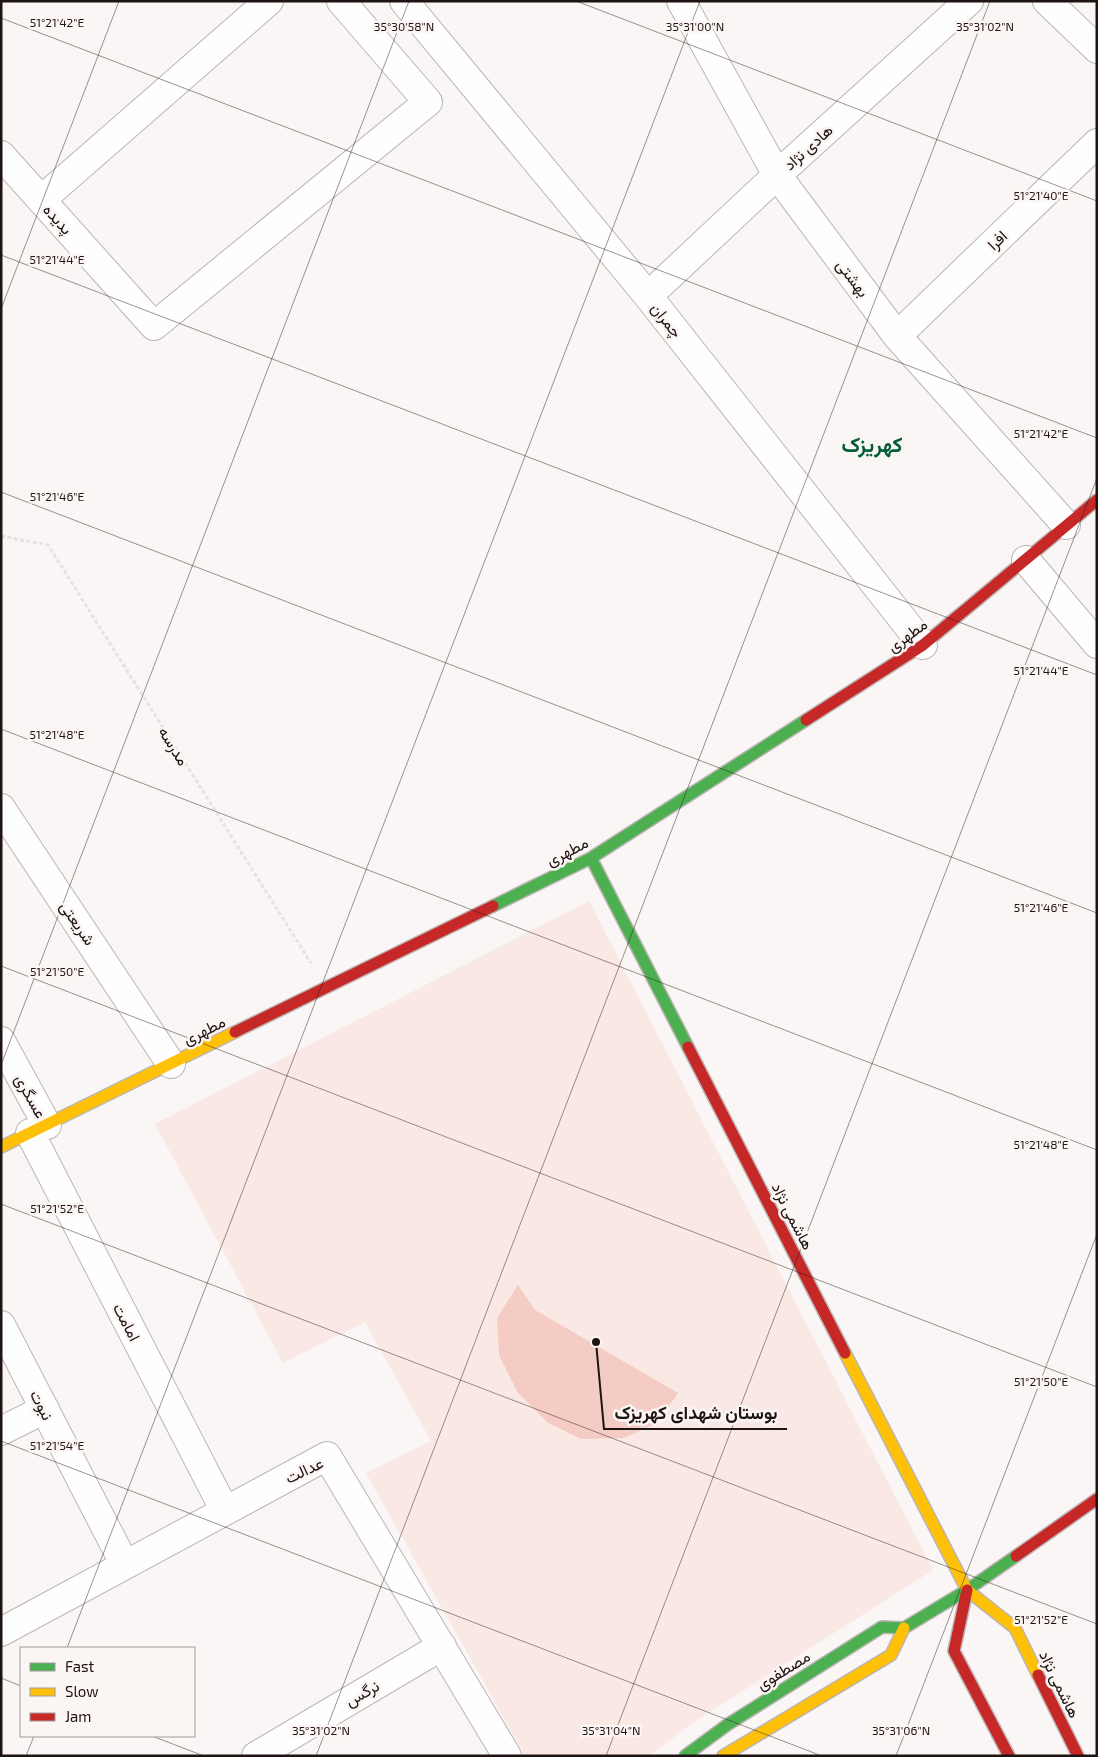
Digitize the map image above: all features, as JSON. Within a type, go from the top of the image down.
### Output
[{"type":"street","points":[[41,200],[269,1]]},
{"type":"street","name":"پدیده","points":[[1,155],[154,326],[428,102],[341,1]]},
{"type":"street","name":"چمران","points":[[404,1],[648,296],[923,645]]},
{"type":"street","name":"بهشتی","points":[[681,1],[777,175],[897,336],[1066,525]]},
{"type":"street","name":"هادی نژاد","points":[[648,296],[777,175],[970,1]]},
{"type":"street","points":[[1047,1],[1097,49]]},
{"type":"street","name":"افرا","points":[[897,336],[1097,143]]},
{"type":"street","name":"مطهری","points":[[1,1147],[591,858],[923,645],[1097,500]]},
{"type":"street","points":[[1026,560],[1097,644]]},
{"type":"street","name":"شریعتی","points":[[1,808],[171,1064]]},
{"type":"street","name":"هاشمی نژاد","points":[[591,858],[967,1590],[1015,1628],[1078,1756]]},
{"type":"street","name":"عسگری","points":[[1,1041],[38,1129]]},
{"type":"street","name":"امامت","points":[[38,1129],[225,1511]]},
{"type":"street","name":"نبوت","points":[[1,1325],[125,1565]]},
{"type":"street","points":[[1,1431],[44,1409]]},
{"type":"street","name":"عدالت","points":[[1,1632],[327,1456],[507,1756]]},
{"type":"street","name":"مصطفوی","points":[[685,1756],[727,1725],[882,1627],[904,1628],[967,1590],[1097,1499]]},
{"type":"street","points":[[967,1590],[954,1651],[1010,1756]]},
{"type":"street","points":[[722,1756],[891,1655],[904,1628]]},
{"type":"street","name":"نرگس","points":[[256,1756],[442,1646]]},
{"type":"path","name":"مدرسه","points":[[1,536],[48,545],[326,988]]},
{"type":"shaded area","points":[[589,901],[933,1570],[694,1722],[649,1756],[525,1756],[366,1473],[431,1441],[365,1322],[283,1363],[155,1124]]},
{"type":"shaded area","points":[[518,1285],[535,1310],[678,1393],[657,1423],[624,1438],[581,1439],[547,1422],[518,1393],[499,1355],[497,1318]]},
{"type":"traffic: fast","points":[[493,906],[591,858],[806,720]]},
{"type":"traffic: fast","points":[[591,858],[688,1047]]},
{"type":"traffic: fast","points":[[685,1756],[727,1725],[882,1627],[904,1628],[967,1590],[1016,1556]]},
{"type":"traffic: slow","points":[[1,1147],[235,1032]]},
{"type":"traffic: slow","points":[[845,1353],[967,1590],[1015,1628],[1038,1675]]},
{"type":"traffic: slow","points":[[723,1756],[891,1655],[904,1628]]},
{"type":"traffic: jam","points":[[806,720],[923,645],[1097,500]]},
{"type":"traffic: jam","points":[[235,1032],[493,906]]},
{"type":"traffic: jam","points":[[688,1047],[845,1353]]},
{"type":"traffic: jam","points":[[1016,1556],[1097,1499]]},
{"type":"traffic: jam","points":[[967,1590],[954,1651],[1009,1756]]},
{"type":"traffic: jam","points":[[1038,1675],[1078,1756]]},
{"type":"place","name":"بوستان شهدای کهریزک","points":[[596,1342]]},
{"type":"district","name":"کهریزک","points":[[872,445]]}]
